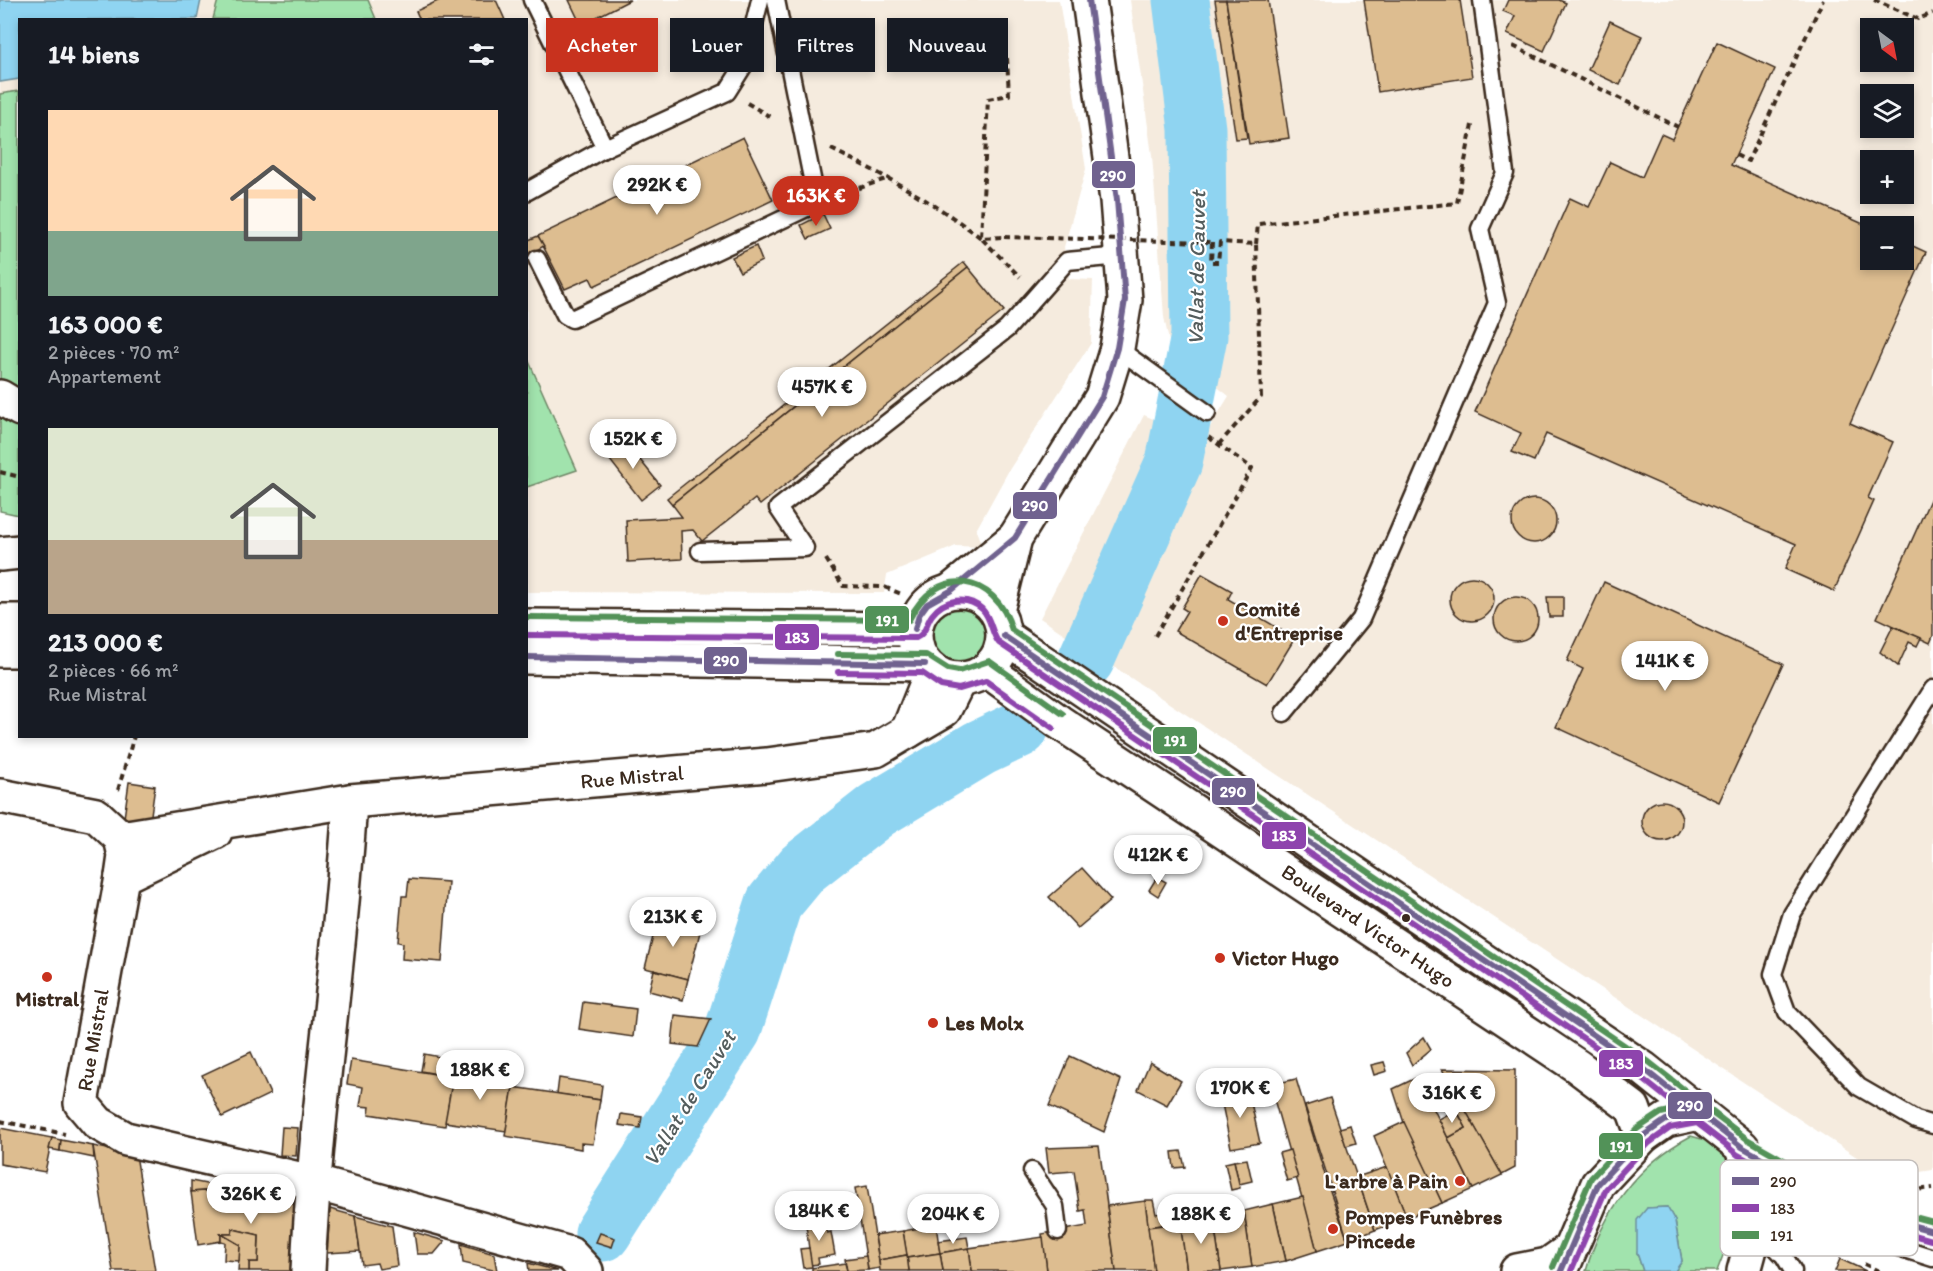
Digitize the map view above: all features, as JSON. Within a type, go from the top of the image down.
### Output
[{"type":"main road","points":[[951,671],[916,648],[915,629],[919,615],[927,604],[939,595],[952,590],[1015,538],[1102,397],[1117,348],[1125,300],[1117,200],[1089,0]]},
{"type":"main road","points":[[0,396],[18,408]]},
{"type":"main road","points":[[528,657],[951,671],[996,660],[1015,538]]},
{"type":"main road","points":[[0,554],[18,552]]},
{"type":"main road","points":[[952,590],[970,591],[986,599],[1001,624]]},
{"type":"main road","points":[[0,621],[18,621]]},
{"type":"main road","name":"Boulevard Victor Hugo","points":[[1001,624],[1644,1069],[1742,1147]]},
{"type":"main road","points":[[528,626],[915,629]]},
{"type":"main road","points":[[0,650],[18,650]]},
{"type":"main road","name":"Boulevard Victor Hugo","points":[[951,671],[1069,728],[1587,1072],[1633,1108],[1643,1136]]},
{"type":"main road","name":"Rue Mistral","points":[[586,1271],[570,1254],[312,1182],[126,1139],[98,1123],[81,1103],[122,877],[125,856],[121,838],[350,801],[767,765],[876,750],[908,731],[951,671]]},
{"type":"main road","points":[[0,796],[96,815],[121,838]]},
{"type":"main road","points":[[308,1271],[312,1182],[347,864],[350,801]]},
{"type":"main road","points":[[122,877],[241,818]]},
{"type":"main road","points":[[1517,1271],[1564,1261],[1598,1184],[1643,1136],[1666,1120],[1700,1113]]},
{"type":"main road","points":[[1742,1147],[1745,1160]]},
{"type":"main road","points":[[1744,1271],[1748,1256]]},
{"type":"lane","points":[[532,0],[604,148]]},
{"type":"lane","points":[[528,191],[604,148],[727,92],[744,65],[760,0]]},
{"type":"lane","points":[[537,259],[565,315],[572,319],[817,203],[776,0]]},
{"type":"lane","points":[[1284,713],[1361,619],[1497,303],[1480,229],[1505,173],[1482,0]]},
{"type":"lane","points":[[700,551],[805,548],[778,508],[1007,329],[1067,261],[1121,256]]},
{"type":"lane","points":[[1117,348],[1201,409]]},
{"type":"lane","points":[[1933,689],[1792,914],[1773,974],[1787,1012],[1859,1087],[1916,1120],[1933,1125]]},
{"type":"lane","points":[[1742,1147],[1766,1160]]},
{"type":"lane","points":[[1032,1171],[1055,1206],[1058,1231]]},
{"type":"lane","points":[[1918,1227],[1933,1231]]},
{"type":"lane","points":[[1918,1253],[1933,1258]]},
{"type":"lane","points":[[1784,1256],[1793,1271]]},
{"type":"path","points":[[1736,155],[1748,161],[1823,0]]},
{"type":"path","points":[[1874,0],[1918,19],[1933,13]]},
{"type":"path","points":[[1486,33],[1678,127]]},
{"type":"path","points":[[981,238],[988,99],[1009,95],[1008,72]]},
{"type":"path","points":[[727,92],[803,135],[890,177],[949,213],[981,238],[1037,295]]},
{"type":"path","points":[[817,203],[890,177]]},
{"type":"path","points":[[1219,444],[1261,397],[1256,244],[1258,224],[1457,203]]},
{"type":"path","points":[[981,238],[1212,242],[1211,262],[1218,262],[1220,242],[1256,244]]},
{"type":"path","points":[[1155,636],[1252,468],[1199,432],[1201,409]]},
{"type":"path","points":[[0,472],[18,476]]},
{"type":"path","points":[[843,586],[884,587]]},
{"type":"path","points":[[122,779],[133,738]]},
{"type":"path","points":[[1918,1189],[1933,1188]]},
{"type":"shaded area","points":[[0,0],[1059,0],[1086,169],[1064,247],[1069,279],[1093,280],[1091,343],[1009,470],[976,530],[982,547],[956,546],[887,575],[884,593],[528,592],[528,18],[18,18],[18,358],[0,335]]},
{"type":"shaded area","points":[[1130,0],[1933,0],[1933,1170],[1918,1172],[1918,1160],[1861,1160],[1040,618],[1144,415],[1202,440],[1229,396],[1171,351],[1164,317],[1152,155]]},
{"type":"green space","points":[[218,0],[368,0],[376,18],[213,18]]},
{"type":"green space","points":[[18,91],[18,515],[0,511],[0,94]]},
{"type":"green space","points":[[528,359],[577,470],[528,486]]},
{"type":"green space","points":[[952,605],[964,605],[981,614],[988,625],[990,637],[988,649],[981,660],[964,669],[952,669],[940,664],[931,655],[926,643],[926,631],[931,619],[940,610]]},
{"type":"green space","points":[[1691,1136],[1712,1142],[1728,1160],[1720,1160],[1720,1256],[1723,1256],[1717,1271],[1675,1271],[1682,1261],[1675,1221],[1667,1207],[1647,1208],[1637,1253],[1643,1271],[1586,1271],[1612,1210],[1639,1176],[1672,1147]]},
{"type":"water","points":[[0,0],[201,0],[197,18],[18,18],[18,79],[0,82]]},
{"type":"water","points":[[1667,1207],[1675,1221],[1682,1261],[1675,1271],[1643,1271],[1637,1253],[1637,1220],[1647,1208]]},
{"type":"building","points":[[440,0],[496,0],[504,18],[419,18],[416,11]]},
{"type":"building","points":[[569,0],[630,0],[595,18],[578,18]]},
{"type":"building","points":[[1215,0],[1226,0],[1247,138],[1236,139]]},
{"type":"building","points":[[1226,0],[1268,0],[1289,138],[1249,144]]},
{"type":"building","points":[[1364,0],[1460,0],[1472,77],[1378,92]]},
{"type":"building","points":[[1508,0],[1559,0],[1566,3],[1544,51],[1507,34],[1515,16],[1503,11]]},
{"type":"building","points":[[1610,21],[1642,36],[1620,85],[1588,70]]},
{"type":"building","points":[[1717,42],[1775,69],[1731,165],[1860,223],[1860,270],[1914,270],[1914,247],[1926,252],[1850,423],[1893,442],[1868,498],[1874,501],[1834,591],[1785,569],[1796,544],[1546,434],[1534,461],[1512,452],[1521,433],[1475,412],[1570,198],[1589,207],[1610,162],[1642,177],[1661,134],[1672,139]]},
{"type":"building","points":[[743,137],[773,200],[594,286],[590,278],[565,289],[538,236]]},
{"type":"building","points":[[823,214],[830,229],[808,239],[801,225]]},
{"type":"building","points":[[538,236],[544,246],[528,254],[528,240]]},
{"type":"building","points":[[756,246],[762,261],[740,272],[732,257]]},
{"type":"building","points":[[964,262],[968,267],[672,504],[667,498]]},
{"type":"building","points":[[968,267],[1004,311],[760,505],[755,499],[702,541],[693,530],[681,531],[682,559],[628,562],[626,520],[682,517],[672,504]]},
{"type":"building","points":[[625,441],[660,485],[641,500],[606,455]]},
{"type":"building","points":[[1933,493],[1933,636],[1930,643],[1877,618]]},
{"type":"building","points":[[1534,499],[1543,500],[1550,505],[1555,512],[1555,530],[1550,537],[1543,542],[1534,543],[1525,542],[1518,537],[1513,530],[1512,521],[1513,512],[1518,505],[1525,500]]},
{"type":"building","name":"Comité d'Entreprise","points":[[1202,574],[1232,591],[1228,599],[1295,638],[1267,684],[1175,631],[1187,611],[1182,608]]},
{"type":"building","points":[[1472,577],[1487,584],[1494,599],[1487,614],[1472,621],[1457,614],[1450,599],[1457,584]]},
{"type":"building","points":[[1604,582],[1783,664],[1719,802],[1556,727],[1583,669],[1567,661]]},
{"type":"building","points":[[1516,597],[1531,604],[1538,619],[1531,634],[1516,641],[1501,634],[1494,619],[1501,604]]},
{"type":"building","points":[[1547,597],[1563,597],[1563,617],[1549,617]]},
{"type":"building","points":[[1893,626],[1921,638],[1917,646],[1909,642],[1898,666],[1880,652]]},
{"type":"building","points":[[129,782],[155,786],[150,822],[124,818]]},
{"type":"building","points":[[1662,801],[1676,807],[1682,821],[1676,835],[1662,841],[1648,835],[1642,821],[1648,807]]},
{"type":"building","points":[[1082,868],[1111,900],[1078,928],[1049,897]]},
{"type":"building","points":[[1157,877],[1166,882],[1158,896],[1149,890]]},
{"type":"building","points":[[409,879],[448,882],[442,962],[402,959],[403,943],[398,942],[402,896],[407,896]]},
{"type":"building","points":[[682,912],[694,915],[691,926],[679,922]]},
{"type":"building","points":[[658,917],[701,928],[688,979],[645,968]]},
{"type":"building","points":[[654,970],[688,979],[683,1000],[649,991]]},
{"type":"building","points":[[583,1002],[636,1009],[633,1037],[579,1029]]},
{"type":"building","points":[[675,1015],[711,1019],[698,1047],[672,1044]]},
{"type":"building","points":[[1424,1037],[1431,1049],[1412,1065],[1406,1053]]},
{"type":"building","points":[[251,1052],[270,1094],[222,1117],[202,1075]]},
{"type":"building","points":[[424,1054],[456,1060],[453,1077],[421,1071]]},
{"type":"building","points":[[1070,1056],[1121,1080],[1104,1132],[1049,1106]]},
{"type":"building","points":[[351,1060],[453,1077],[445,1126],[369,1114],[370,1107],[360,1106],[363,1087],[347,1084]]},
{"type":"building","points":[[1150,1062],[1181,1081],[1167,1105],[1138,1090]]},
{"type":"building","points":[[1384,1062],[1387,1071],[1374,1075],[1371,1065]]},
{"type":"building","points":[[1442,1069],[1515,1070],[1515,1168],[1502,1175]]},
{"type":"building","points":[[454,1071],[514,1081],[506,1131],[445,1122]]},
{"type":"building","points":[[1418,1077],[1473,1189],[1442,1203],[1405,1126],[1393,1089]]},
{"type":"building","points":[[559,1078],[602,1085],[600,1100],[557,1094]]},
{"type":"building","points":[[1296,1079],[1329,1188],[1348,1241],[1317,1251],[1270,1085]]},
{"type":"building","points":[[1429,1081],[1437,1098],[1430,1101],[1422,1085]]},
{"type":"building","points":[[1270,1085],[1273,1094],[1251,1099],[1248,1089]]},
{"type":"building","points":[[513,1087],[600,1100],[593,1144],[581,1143],[581,1149],[505,1136]]},
{"type":"building","points":[[1248,1089],[1260,1143],[1231,1148],[1220,1094]]},
{"type":"building","points":[[1458,1097],[1502,1175],[1473,1189],[1448,1138],[1466,1128],[1452,1101]]},
{"type":"building","points":[[1330,1098],[1375,1230],[1348,1241],[1305,1106]]},
{"type":"building","points":[[1456,1110],[1466,1128],[1448,1138],[1439,1119]]},
{"type":"building","points":[[621,1114],[642,1117],[640,1128],[619,1125]]},
{"type":"building","points":[[1404,1122],[1442,1203],[1407,1218],[1374,1136]]},
{"type":"building","points":[[1350,1125],[1356,1143],[1346,1146],[1340,1128]]},
{"type":"building","points":[[282,1127],[298,1128],[296,1156],[280,1155]]},
{"type":"building","points":[[0,1128],[52,1138],[45,1172],[0,1164]]},
{"type":"building","points":[[52,1138],[61,1140],[60,1151],[49,1149]]},
{"type":"building","points":[[61,1140],[93,1146],[94,1158],[60,1151]]},
{"type":"building","points":[[93,1146],[136,1155],[155,1271],[113,1271]]},
{"type":"building","points":[[1099,1146],[1116,1271],[1047,1271],[1042,1234],[1087,1226],[1085,1210],[1080,1211],[1074,1171],[1049,1173],[1046,1148]]},
{"type":"building","points":[[1290,1150],[1298,1178],[1287,1181],[1279,1153]]},
{"type":"building","points":[[1181,1151],[1185,1167],[1174,1168],[1172,1152]]},
{"type":"building","points":[[1247,1159],[1252,1181],[1239,1184],[1234,1161]]},
{"type":"building","points":[[1234,1161],[1240,1188],[1231,1190],[1225,1163]]},
{"type":"building","points":[[1387,1167],[1407,1218],[1375,1230],[1357,1177]]},
{"type":"building","points":[[191,1181],[237,1190],[235,1197],[205,1191],[191,1192]]},
{"type":"building","points":[[867,1186],[880,1268],[868,1270],[855,1188]]},
{"type":"building","points":[[237,1190],[283,1199],[295,1205],[300,1212],[295,1271],[249,1271],[249,1262],[258,1262],[259,1235],[233,1229],[232,1234],[221,1234],[221,1241],[198,1245],[191,1192],[205,1191],[235,1197]]},
{"type":"building","points":[[1303,1197],[1317,1251],[1286,1261],[1273,1204]]},
{"type":"building","points":[[1145,1200],[1153,1200],[1156,1214],[1168,1212],[1170,1224],[1148,1227]]},
{"type":"building","points":[[1145,1201],[1154,1271],[1116,1271],[1107,1206]]},
{"type":"building","points":[[1273,1204],[1286,1261],[1252,1267],[1244,1211]]},
{"type":"building","points":[[1211,1207],[1213,1216],[1180,1222],[1179,1211]]},
{"type":"building","points":[[330,1209],[355,1216],[360,1251],[327,1253]]},
{"type":"building","points":[[1179,1211],[1187,1271],[1154,1271],[1148,1227],[1170,1224],[1168,1212]]},
{"type":"building","points":[[1244,1211],[1252,1267],[1221,1271],[1213,1216]]},
{"type":"building","points":[[355,1216],[392,1226],[397,1266],[379,1269],[377,1263],[362,1265]]},
{"type":"building","points":[[1213,1216],[1221,1271],[1187,1271],[1180,1222]]},
{"type":"building","points":[[826,1222],[827,1233],[831,1232],[835,1255],[818,1258],[819,1264],[811,1265],[806,1225]]},
{"type":"building","points":[[936,1225],[940,1253],[907,1258],[903,1231]]},
{"type":"building","points":[[233,1229],[259,1235],[258,1262],[249,1262],[249,1271],[238,1271],[240,1245],[221,1234],[232,1234]]},
{"type":"building","points":[[903,1231],[907,1255],[879,1260],[875,1235]]},
{"type":"building","points":[[414,1232],[445,1241],[434,1254],[417,1254]]},
{"type":"building","points":[[600,1233],[615,1238],[612,1247],[596,1242]]},
{"type":"building","points":[[221,1234],[240,1245],[239,1261],[224,1260],[225,1242],[221,1241]]},
{"type":"building","points":[[967,1237],[969,1248],[940,1253],[938,1241]]},
{"type":"building","points":[[1043,1237],[1047,1271],[972,1271],[969,1248]]},
{"type":"building","points":[[461,1244],[494,1254],[497,1271],[463,1263]]},
{"type":"building","points":[[809,1248],[812,1267],[803,1268],[800,1249]]},
{"type":"building","points":[[969,1248],[972,1271],[943,1271],[940,1253]]},
{"type":"building","points":[[940,1253],[943,1271],[909,1271],[907,1258]]},
{"type":"building","points":[[907,1255],[909,1271],[880,1271],[879,1260]]},
{"type":"building","points":[[866,1256],[868,1270],[847,1271],[845,1259]]},
{"type":"building","points":[[1840,1259],[1866,1271],[1835,1271]]},
{"type":"building","points":[[528,1263],[558,1271],[529,1271]]},
{"type":"building","points":[[845,1263],[847,1271],[812,1271],[812,1268]]},
{"type":"waterway","name":"Vallat de Cauvet","points":[[1086,660],[1174,462],[1199,336],[1197,129],[1181,0]]},
{"type":"waterway","name":"Vallat de Cauvet","points":[[603,1233],[733,1030],[774,903],[803,868],[877,810],[980,748],[1020,729]]},
{"type":"transit line","name":"290","points":[[915,629],[919,615],[927,604],[952,590],[1015,538],[1102,397],[1117,348],[1125,300],[1117,200],[1089,0]]},
{"type":"transit line","name":"191","points":[[528,617],[909,620],[920,602],[934,590],[949,584],[964,583],[979,587],[993,597],[1004,611],[1012,630],[1649,1062],[1747,1139],[1784,1160]]},
{"type":"transit line","name":"183","points":[[528,635],[916,638],[924,631],[932,615],[943,605],[956,601],[970,602],[985,613],[999,643],[1639,1076],[1747,1160]]},
{"type":"transit line","name":"290","points":[[1004,636],[1644,1069],[1742,1147],[1765,1160]]},
{"type":"transit line","name":"191","points":[[838,654],[926,655],[948,669],[959,671],[989,661],[1063,714]]},
{"type":"transit line","name":"290","points":[[528,657],[925,664]]},
{"type":"transit line","name":"183","points":[[838,672],[922,673],[941,686],[959,689],[986,681],[1053,728]]},
{"type":"transit line","name":"191","points":[[1553,1267],[1591,1178],[1637,1129],[1661,1113],[1700,1104],[1739,1133]]},
{"type":"transit line","name":"290","points":[[1561,1271],[1598,1184],[1643,1136],[1666,1120],[1699,1113],[1734,1140]]},
{"type":"transit line","name":"183","points":[[1571,1271],[1606,1189],[1649,1143],[1670,1128],[1697,1123],[1729,1147]]},
{"type":"transit line","name":"191","points":[[1918,1218],[1933,1222]]},
{"type":"transit line","name":"290","points":[[1918,1227],[1933,1231]]},
{"type":"transit line","name":"183","points":[[1918,1236],[1931,1240]]},
{"type":"place","name":"Comité d'Entreprise","points":[[1223,621]]},
{"type":"place","name":"Victor Hugo","points":[[1220,958]]},
{"type":"place","name":"Mistral","points":[[47,977]]},
{"type":"place","name":"Les Molx","points":[[933,1023]]},
{"type":"place","name":"L'arbre à Pain","points":[[1460,1181]]},
{"type":"place","name":"Pompes Funèbres Pincede","points":[[1333,1229]]}]
